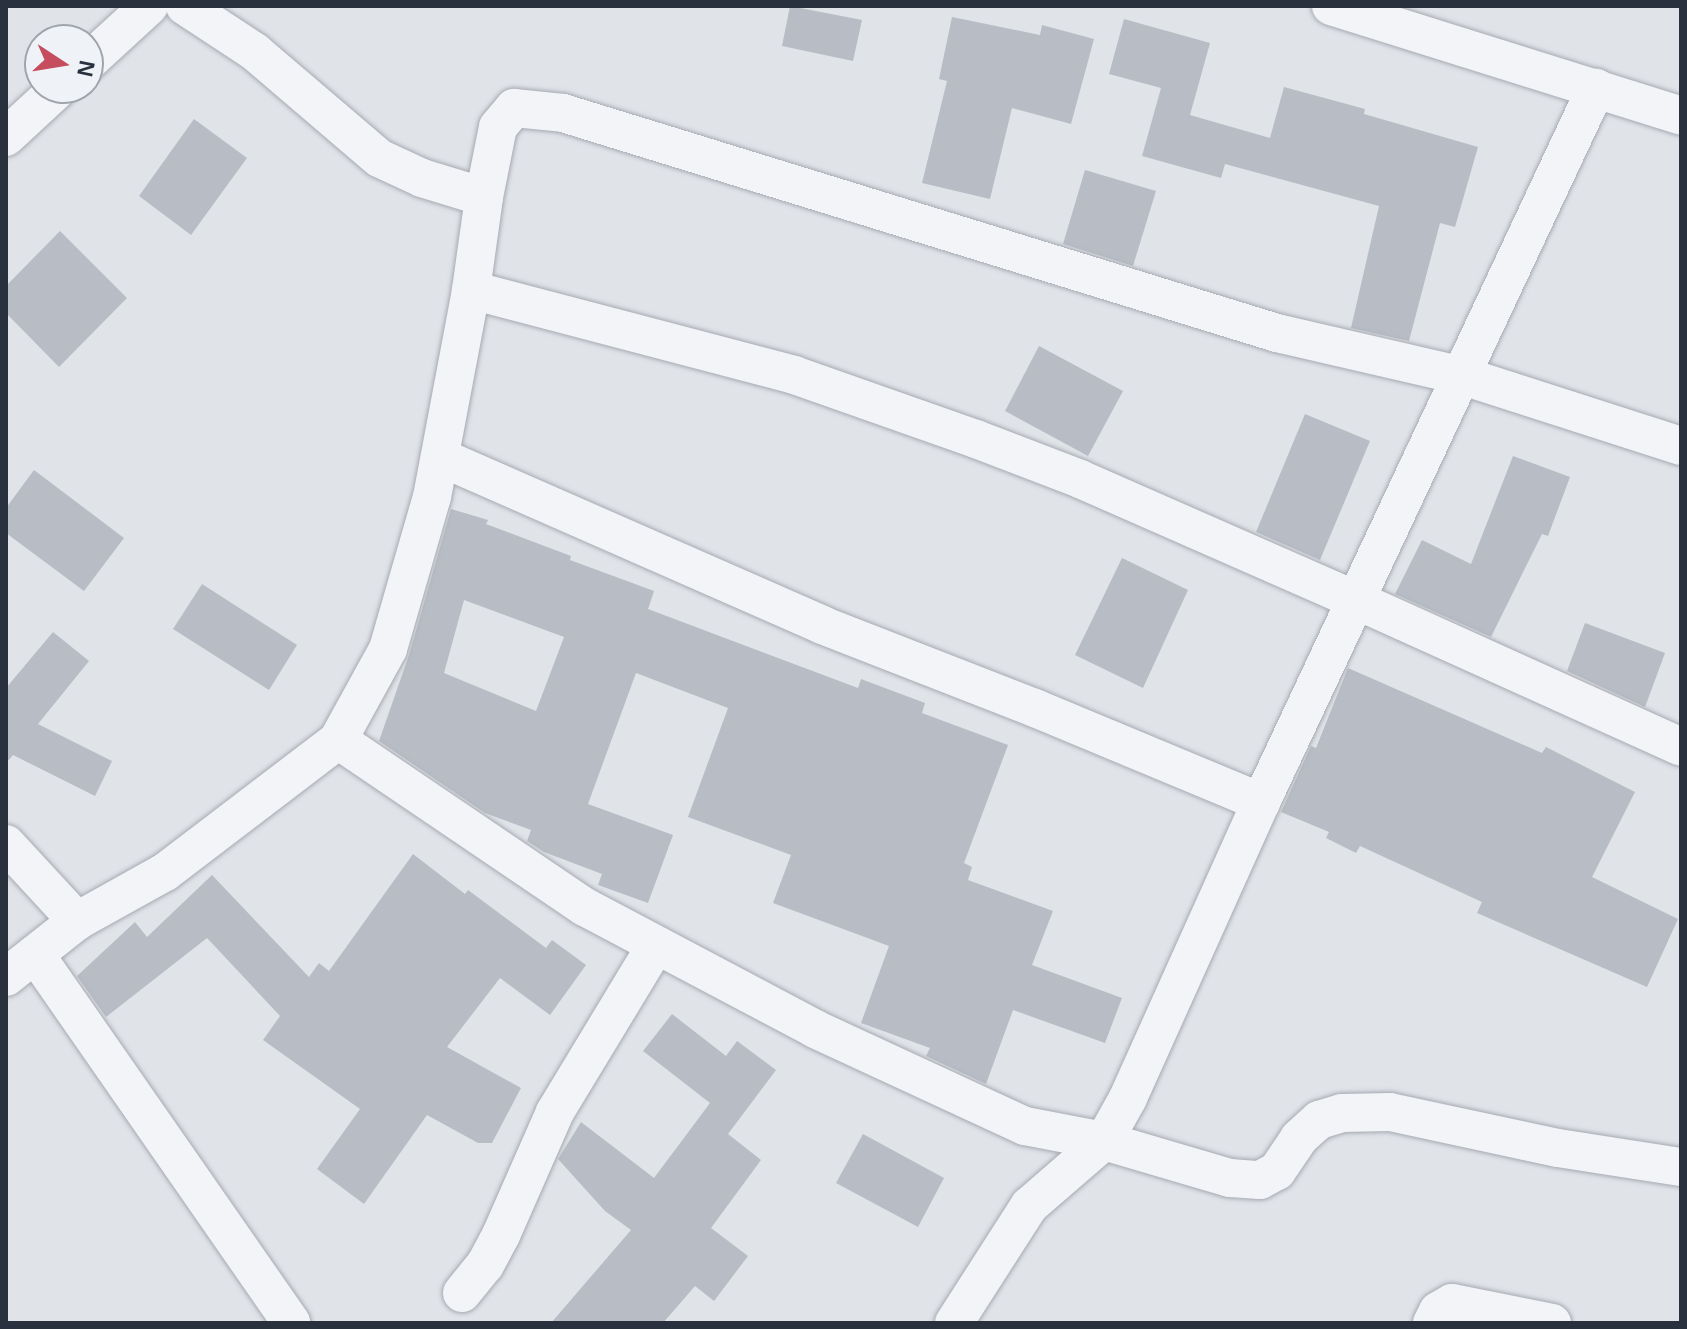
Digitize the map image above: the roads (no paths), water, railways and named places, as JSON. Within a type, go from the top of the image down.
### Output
[{"type":"street","points":[[104,47],[149,6]]},
{"type":"street","points":[[185,6],[255,52],[379,158],[422,178],[484,197]]},
{"type":"street","points":[[1331,6],[1681,116]]},
{"type":"street","points":[[954,1323],[1029,1206],[1104,1141],[1128,1098],[1261,802],[1358,601],[1596,88]]},
{"type":"street","points":[[6,137],[42,104]]},
{"type":"street","points":[[6,977],[77,921],[165,872],[338,740],[388,649],[432,497],[498,127],[514,108],[563,113],[1277,333],[1463,376],[1681,446]]},
{"type":"street","points":[[471,290],[794,375],[1080,479],[1681,747]]},
{"type":"street","points":[[440,457],[822,625],[1035,708],[1261,802]]},
{"type":"street","points":[[338,740],[585,907],[815,1029],[1025,1126],[1104,1141],[1230,1178],[1260,1180],[1277,1171],[1299,1138],[1319,1120],[1342,1113],[1390,1112],[1558,1148],[1681,1167]]},
{"type":"street","points":[[6,844],[77,921]]},
{"type":"street","points":[[462,1293],[485,1265],[501,1235],[555,1112],[656,945]]},
{"type":"street","points":[[35,954],[291,1323]]},
{"type":"street","points":[[1432,1323],[1438,1311],[1452,1303],[1552,1323]]}]
